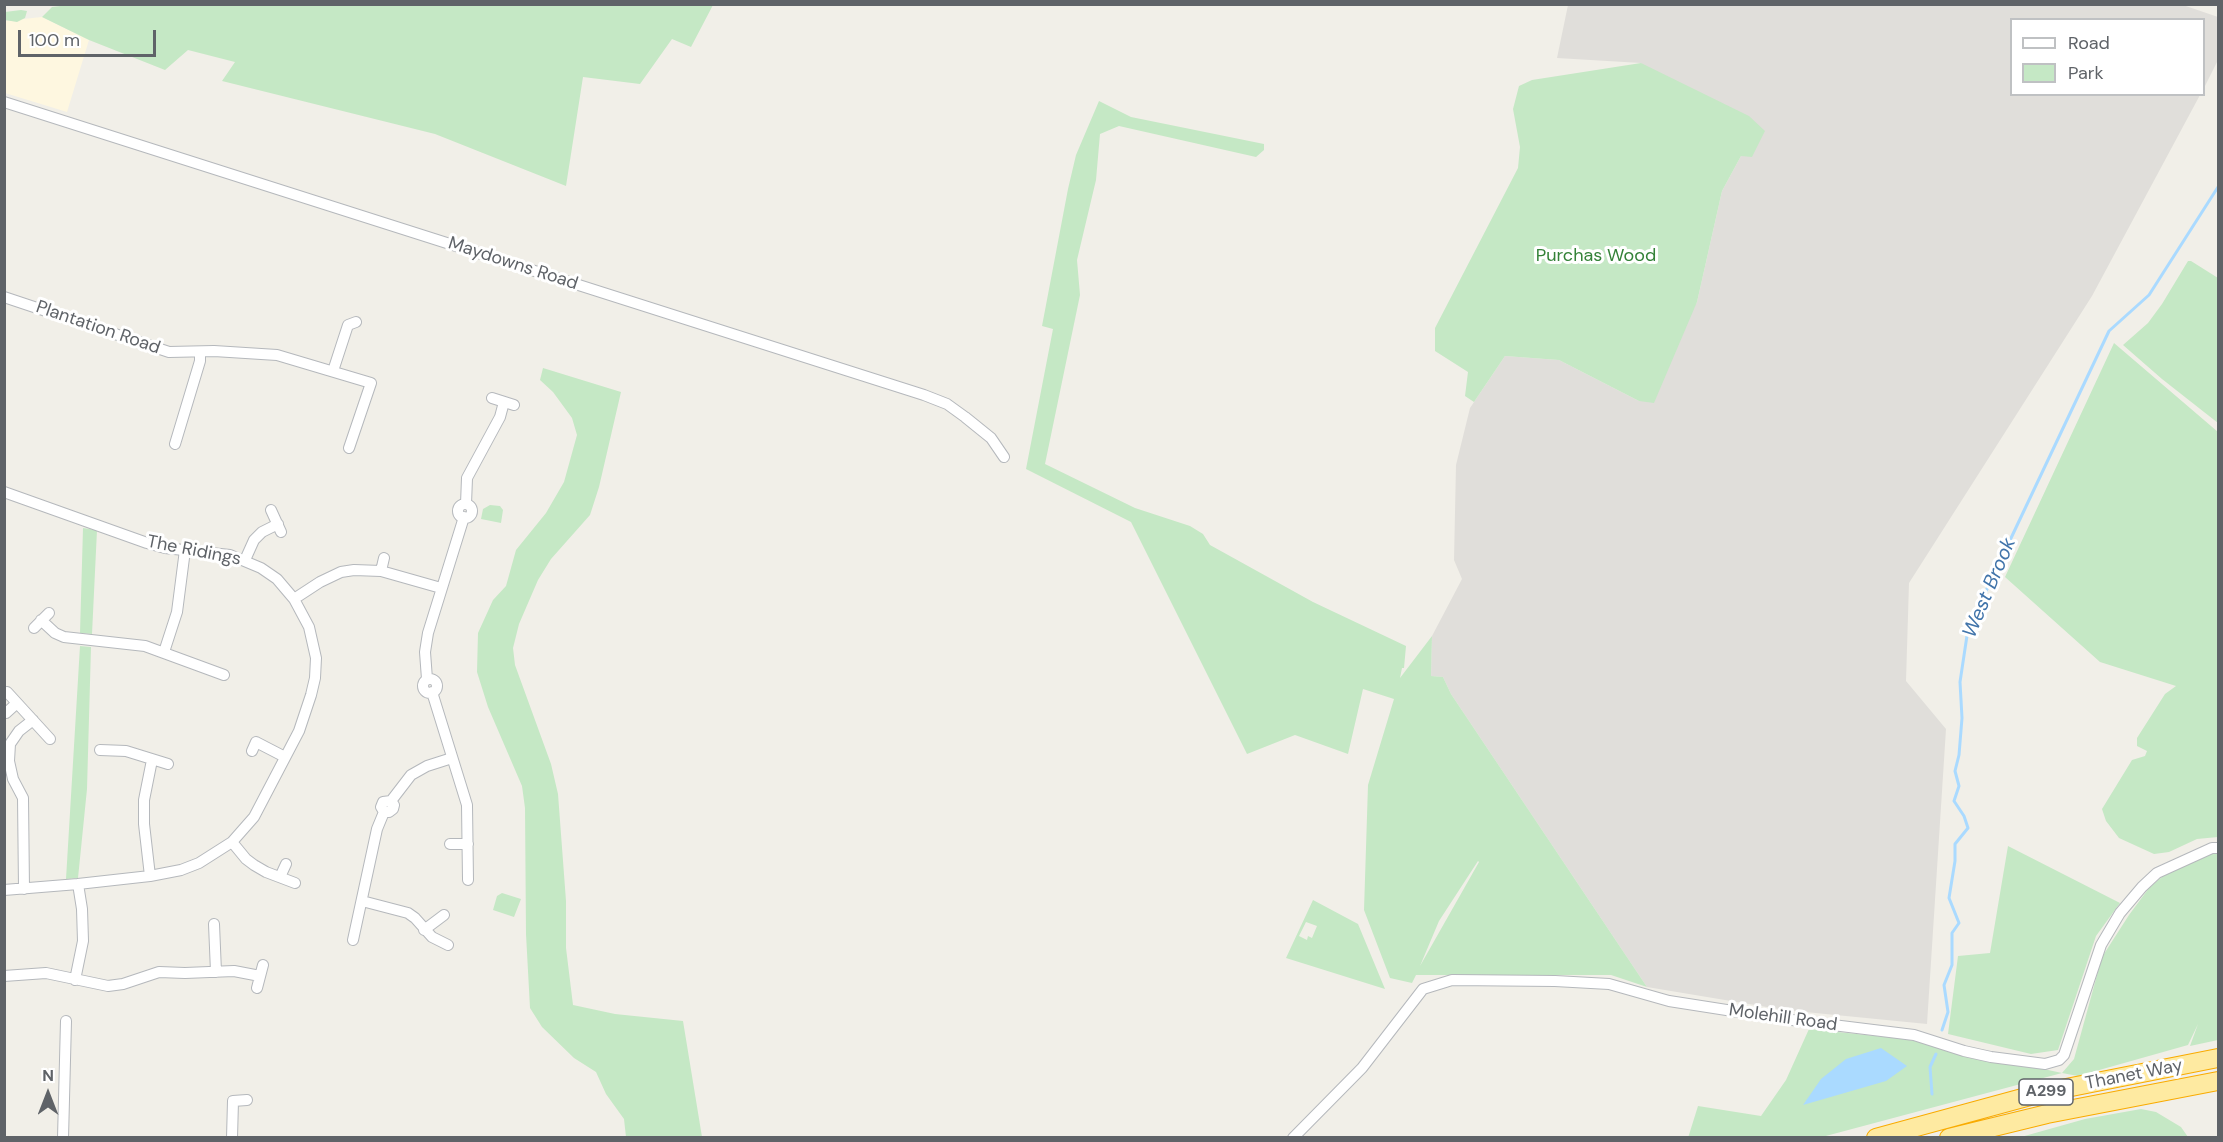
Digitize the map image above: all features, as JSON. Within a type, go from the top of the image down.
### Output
[{"type":"highway","name":"Thanet Way","points":[[1876,1137],[2041,1093],[2218,1058]]},
{"type":"highway","name":"Thanet Way","points":[[1949,1137],[2047,1114],[2218,1081]]},
{"type":"street","name":"Maydowns Road","points":[[4,102],[924,395],[947,404],[992,438],[1004,457]]},
{"type":"street","name":"Plantation Road","points":[[4,297],[169,352],[277,355],[371,383],[350,448]]},
{"type":"street","points":[[333,371],[348,325],[356,322]]},
{"type":"street","points":[[175,444],[200,361],[200,352]]},
{"type":"street","points":[[468,880],[467,805],[432,692],[427,692],[423,688],[423,682],[427,679],[425,652],[428,633],[464,518],[459,510],[466,504],[467,478],[509,404],[492,398]]},
{"type":"street","name":"The Ridings","points":[[4,492],[147,543],[216,553],[245,560],[277,579],[294,599],[306,620],[314,643],[315,678],[306,714],[285,757],[254,817],[232,842],[199,863],[182,870],[150,876],[4,890]]},
{"type":"street","points":[[245,560],[254,540],[262,532],[279,528],[271,510]]},
{"type":"street","points":[[164,652],[177,612],[185,550]]},
{"type":"street","points":[[381,571],[384,558]]},
{"type":"street","points":[[294,599],[320,582],[354,570],[381,571],[441,588]]},
{"type":"street","points":[[41,620],[55,633],[64,637],[106,635],[164,652],[224,675]]},
{"type":"street","points":[[7,692],[50,740]]},
{"type":"street","points":[[6,712],[17,704]]},
{"type":"street","points":[[24,889],[23,798],[13,779],[9,761],[10,744],[19,730],[33,720]]},
{"type":"street","points":[[252,751],[256,742],[285,757]]},
{"type":"street","points":[[100,750],[113,744],[126,751],[168,764]]},
{"type":"street","points":[[353,940],[377,829],[384,812],[393,809],[391,801],[404,782],[419,769],[452,758]]},
{"type":"street","points":[[150,876],[144,824],[144,800],[152,760]]},
{"type":"street","points":[[232,842],[254,865],[295,883]]},
{"type":"street","points":[[450,844],[468,844]]},
{"type":"street","name":"Molehill Road","points":[[1293,1137],[1362,1068],[1423,989],[1452,980],[1609,984],[1669,1001],[1784,1019],[1914,1035],[1991,1057],[2045,1064],[2059,1060],[2064,1055],[2101,945],[2120,913],[2157,873],[2212,848],[2218,848]]},
{"type":"street","points":[[280,877],[286,864]]},
{"type":"street","points":[[75,980],[83,941],[78,884]]},
{"type":"street","points":[[362,901],[408,913],[432,937],[448,945]]},
{"type":"street","points":[[424,930],[444,915]]},
{"type":"street","points":[[214,924],[216,972]]},
{"type":"street","points":[[214,937],[226,937]]},
{"type":"street","points":[[4,976],[45,974],[108,986],[123,984],[159,972],[261,970],[257,988]]},
{"type":"street","points":[[63,1137],[66,1022]]},
{"type":"street","points":[[232,1137],[233,1101],[247,1100]]},
{"type":"shaded area","points":[[2180,4],[2218,17],[2218,60],[2205,86],[2205,18],[2010,18],[2010,96],[2199,96],[2092,296],[1909,583],[1906,681],[1946,729],[1927,1024],[1785,1010],[1647,987],[1451,694],[1443,677],[1431,676],[1432,636],[1462,579],[1454,560],[1456,465],[1470,408],[1505,356],[1559,360],[1639,401],[1697,302],[1722,191],[1741,156],[1641,63],[1557,58],[1568,5]]},
{"type":"shaded area","points":[[42,17],[89,40],[67,112],[5,93],[4,21]]},
{"type":"green space","points":[[76,4],[713,5],[691,47],[672,39],[640,84],[583,77],[566,186],[435,134],[222,81],[235,62],[188,50],[165,70],[89,40],[42,17],[52,7]]},
{"type":"green space","points":[[27,11],[25,18],[17,22],[5,20],[5,12]]},
{"type":"green space","name":"Purchas Wood","points":[[1641,63],[1749,116],[1765,131],[1752,157],[1741,156],[1722,191],[1697,302],[1654,403],[1639,401],[1559,360],[1505,356],[1474,402],[1465,396],[1468,372],[1435,351],[1435,328],[1518,168],[1520,147],[1513,109],[1519,86],[1532,80]]},
{"type":"green space","points":[[1099,101],[1131,117],[1264,144],[1264,150],[1256,157],[1119,126],[1100,134],[1096,180],[1077,260],[1080,295],[1045,464],[1135,508],[1190,526],[1203,534],[1210,545],[1313,602],[1406,646],[1404,668],[1402,668],[1400,678],[1432,636],[1431,676],[1443,677],[1451,694],[1647,987],[1611,975],[1416,975],[1412,983],[1390,978],[1364,910],[1368,785],[1394,699],[1363,689],[1348,754],[1295,735],[1247,754],[1131,522],[1026,469],[1053,329],[1042,326],[1076,155]],"holes":[[[1479,862],[1420,966],[1439,921]]]},
{"type":"green space","points":[[2188,261],[2218,278],[2218,423],[2123,345],[2148,323]]},
{"type":"green space","points":[[2114,343],[2218,432],[2218,837],[2197,839],[2169,852],[2154,854],[2119,838],[2106,821],[2102,809],[2132,760],[2145,756],[2147,751],[2137,746],[2137,738],[2165,694],[2176,686],[2100,662],[2005,577]]},
{"type":"green space","points":[[543,368],[621,392],[599,487],[590,515],[551,559],[538,580],[519,624],[513,648],[515,665],[551,764],[558,794],[566,901],[566,948],[573,1005],[615,1014],[683,1021],[702,1137],[626,1137],[624,1119],[606,1094],[596,1072],[574,1058],[542,1027],[530,1008],[526,934],[525,808],[522,786],[488,707],[477,672],[478,633],[493,600],[506,586],[516,550],[546,513],[564,482],[577,435],[572,418],[553,392],[540,380]]},
{"type":"green space","points":[[490,505],[500,506],[503,510],[501,523],[481,519],[483,509]]},
{"type":"green space","points":[[83,528],[97,530],[92,634],[80,633]]},
{"type":"green space","points":[[80,646],[91,647],[87,789],[78,878],[66,879]]},
{"type":"green space","points":[[2008,846],[2120,903],[2096,936],[2058,1050],[2031,1054],[1948,1034],[1958,956],[1990,953]]},
{"type":"green space","points":[[2218,852],[2218,1040],[2190,1046],[2198,1024],[2188,1045],[2078,1076],[2062,1073],[2074,1059],[2102,957],[2129,915],[2149,888],[2163,876],[2206,854]]},
{"type":"green space","points":[[502,893],[521,899],[514,917],[493,910],[497,896]]},
{"type":"green space","points":[[1313,900],[1358,924],[1385,989],[1286,958]],"holes":[[[1306,922],[1317,926],[1312,938],[1308,936],[1307,940],[1299,936]]]},
{"type":"green space","points":[[1809,1029],[1905,1039],[2062,1073],[1822,1137],[1688,1138],[1698,1106],[1761,1116],[1786,1080]]},
{"type":"green space","points":[[2141,1109],[2156,1112],[2181,1127],[2188,1137],[2021,1137],[2085,1119]]},
{"type":"water","points":[[1881,1048],[1907,1066],[1886,1081],[1803,1105],[1821,1079],[1846,1059]]},
{"type":"waterway","name":"West Brook","points":[[1942,1030],[1948,1012],[1944,985],[1952,965],[1952,933],[1959,923],[1949,898],[1955,861],[1955,844],[1968,828],[1964,816],[1954,801],[1959,786],[1955,771],[1959,755],[1962,718],[1960,682],[1968,629],[2109,331],[2149,295],[2218,187]]},
{"type":"waterway","name":"West Brook","points":[[1932,1094],[1930,1067],[1936,1054]]}]
